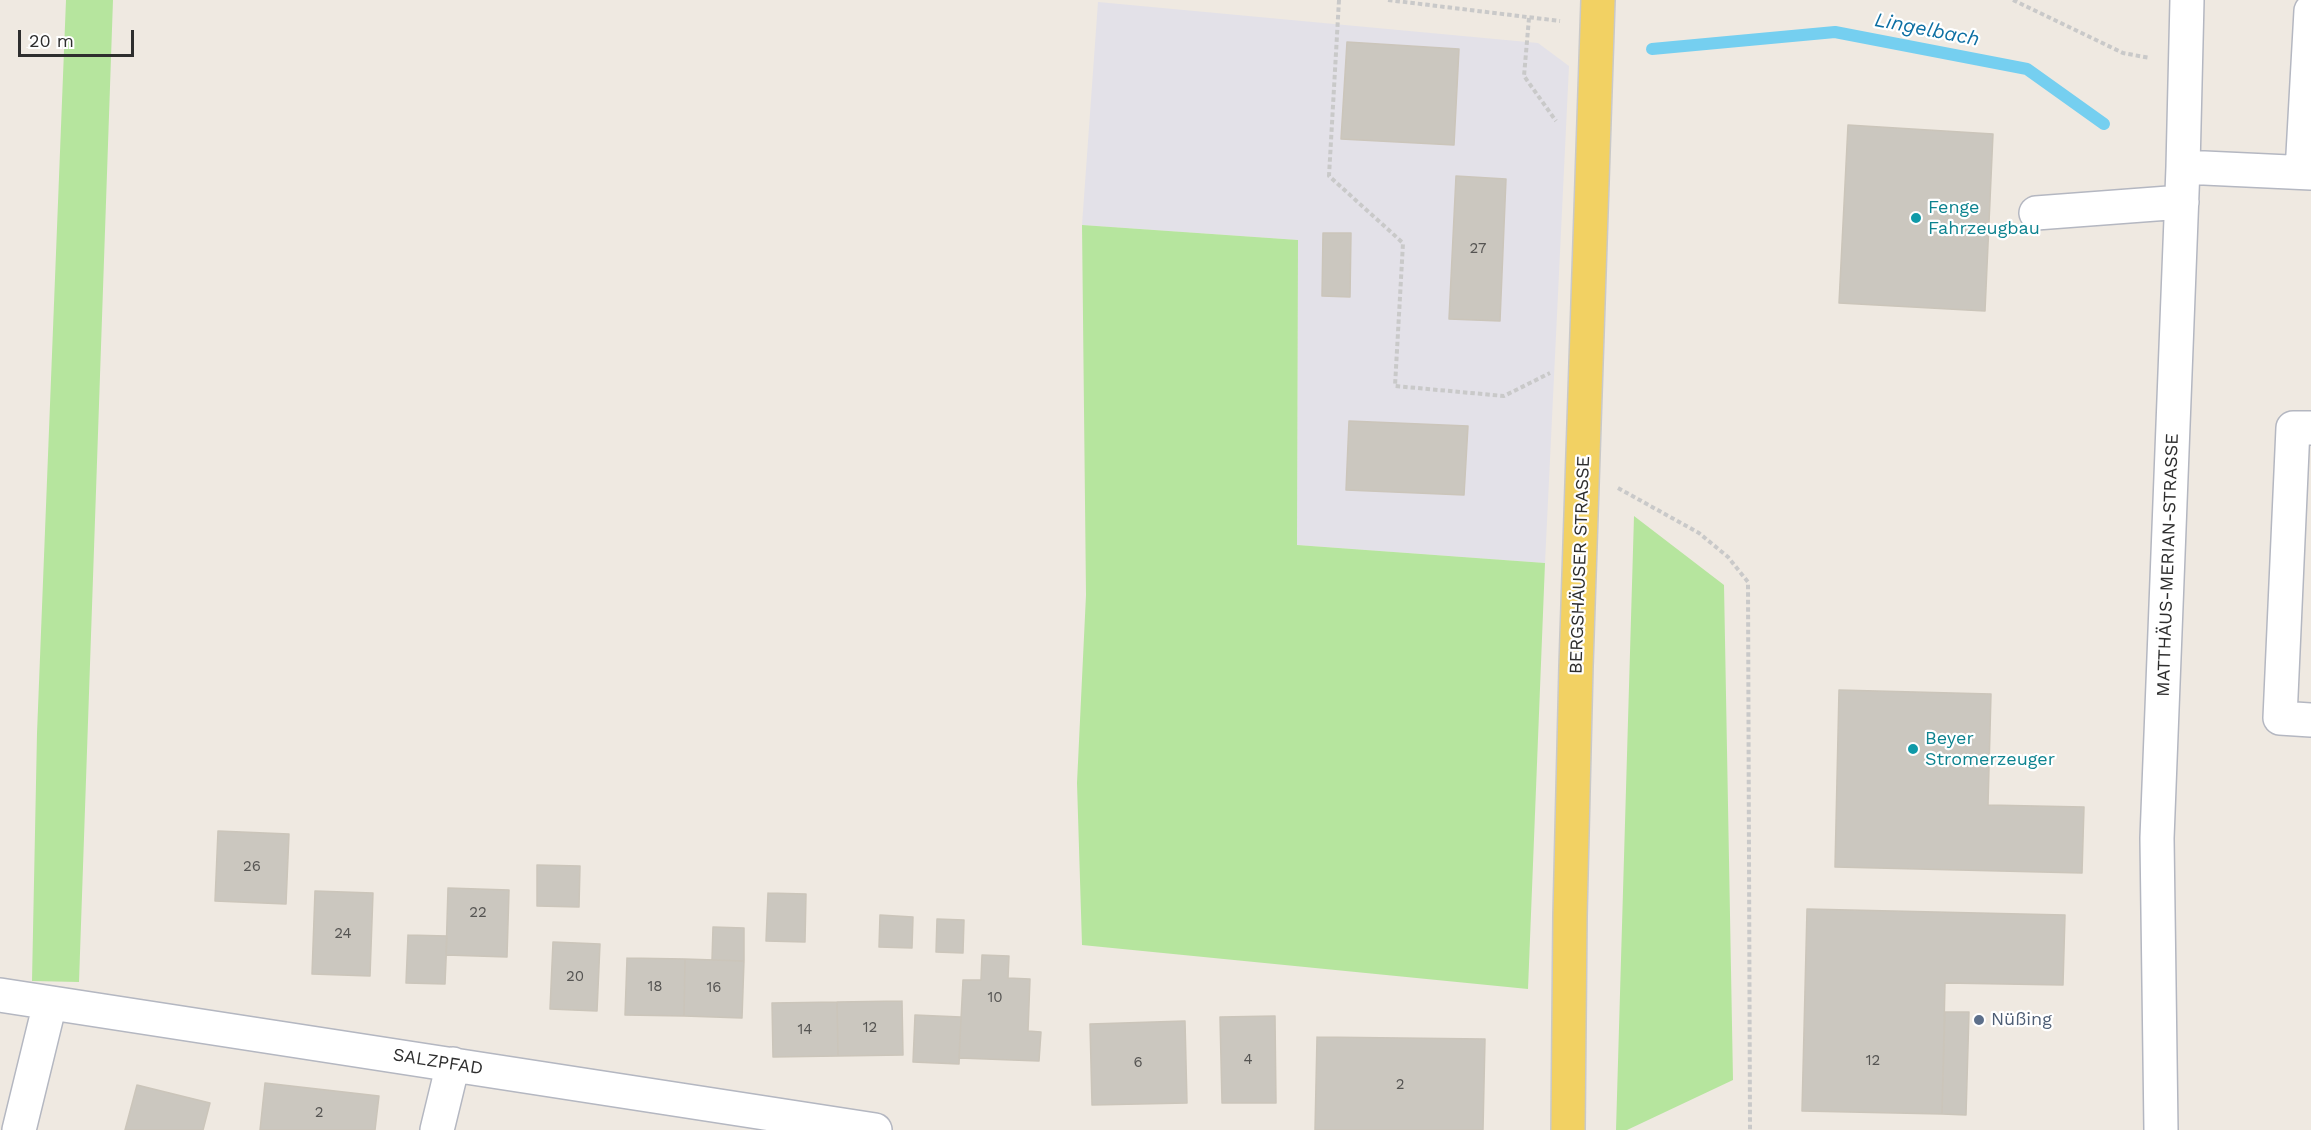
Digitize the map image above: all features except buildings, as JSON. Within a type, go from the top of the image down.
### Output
[{"type":"main road","name":"BERGSHÄUSER STRASSE","points":[[1568,1130],[1575,700],[1597,12]]},
{"type":"street","name":"MATTHÄUS-MERIAN-STRASSE","points":[[2161,1130],[2157,838],[2182,202],[2187,0]]},
{"type":"street","points":[[2183,167],[2307,172],[2311,11]]},
{"type":"street","points":[[2036,213],[2182,202]]},
{"type":"street","points":[[2311,428],[2293,428],[2280,718],[2311,720]]},
{"type":"street","name":"SALZPFAD","points":[[0,995],[875,1130]]},
{"type":"street","points":[[19,1130],[50,1003]]},
{"type":"street","points":[[437,1130],[453,1064]]},
{"type":"path","points":[[1339,0],[1329,176],[1403,243],[1395,386],[1504,396],[1550,374],[1550,362]]},
{"type":"path","points":[[1388,0],[1529,18],[1597,12]]},
{"type":"path","points":[[2013,0],[2123,53],[2184,64]]},
{"type":"path","points":[[1529,18],[1524,76],[1561,127]]},
{"type":"path","points":[[1615,486],[1699,533],[1728,557],[1748,582],[1750,1130]]},
{"type":"shaded area","points":[[1098,2],[1538,43],[1569,66],[1545,563],[1297,545],[1298,240],[1082,225]]},
{"type":"green space","points":[[66,0],[113,0],[79,982],[32,981],[37,733]]},
{"type":"green space","points":[[1082,225],[1298,240],[1297,545],[1545,563],[1528,989],[1082,945],[1077,783],[1086,595]]},
{"type":"green space","points":[[1634,516],[1724,585],[1733,1080],[1627,1130],[1616,1130]]},
{"type":"waterway","name":"Lingelbach","points":[[1652,49],[1835,32],[2027,69],[2104,124]]},
{"type":"place","name":"Fenge Fahrzeugbau","points":[[1916,218]]},
{"type":"place","name":"Beyer Stromerzeuger","points":[[1913,749]]},
{"type":"place","name":"Nüßing","points":[[1979,1020]]}]
